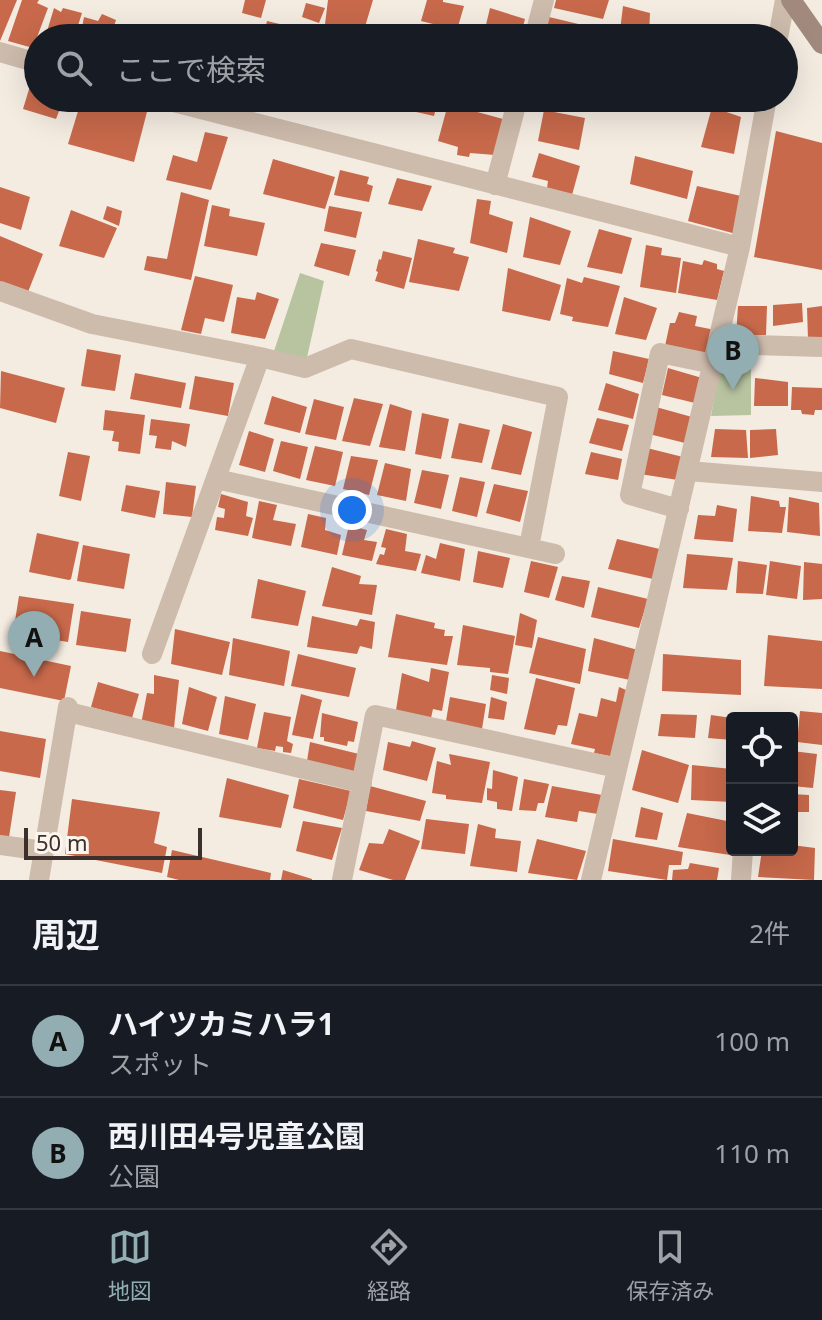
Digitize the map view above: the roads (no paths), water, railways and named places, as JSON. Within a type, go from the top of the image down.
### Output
[{"type":"street","points":[[538,24],[544,0]]},
{"type":"street","points":[[782,24],[788,0]]},
{"type":"street","points":[[788,0],[822,44]]},
{"type":"street","points":[[0,52],[24,59]]},
{"type":"street","points":[[212,112],[740,247]]},
{"type":"street","points":[[495,185],[514,112]]},
{"type":"street","points":[[591,880],[740,247],[764,112]]},
{"type":"street","points":[[0,291],[92,324],[305,368],[351,349],[558,397],[529,547]]},
{"type":"street","points":[[679,509],[630,495],[660,353],[715,354],[822,347]]},
{"type":"street","points":[[152,654],[260,357]]},
{"type":"street","points":[[688,471],[822,482]]},
{"type":"street","points":[[216,479],[555,554]]},
{"type":"street","points":[[39,880],[68,710],[362,783]]},
{"type":"street","points":[[342,880],[375,715],[617,768]]},
{"type":"street","points":[[0,845],[44,851]]},
{"type":"street","points":[[741,880],[743,856]]},
{"type":"place","name":"西川田4号児童公園","points":[[733,390]]},
{"type":"place","name":"ハイツカミハラ1","points":[[34,677]]}]
